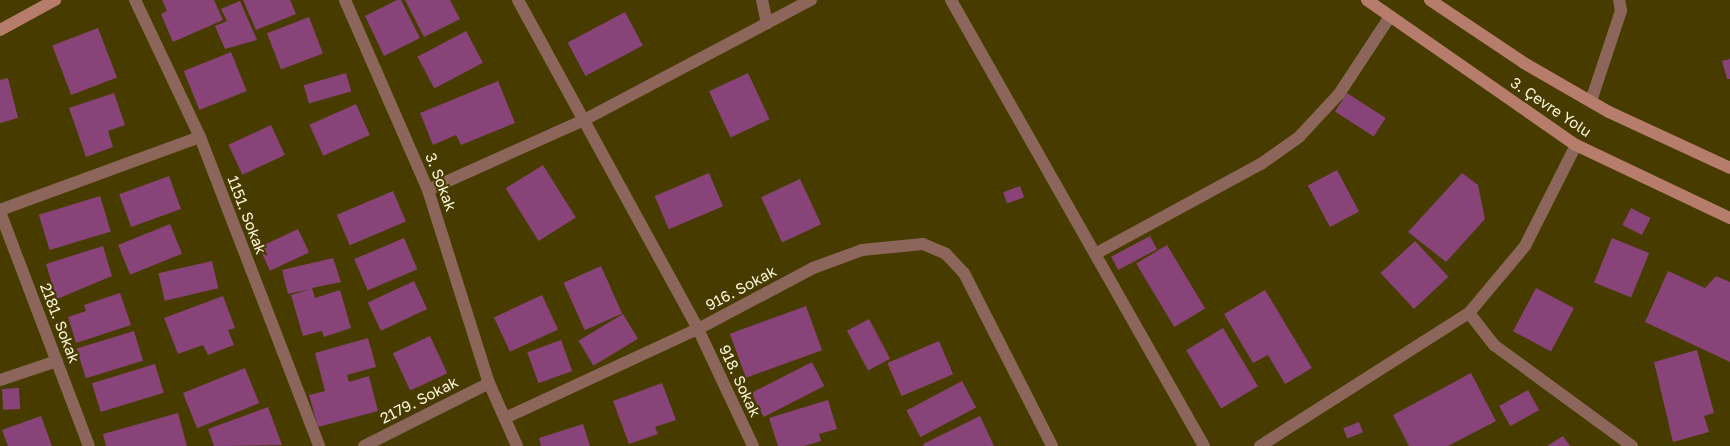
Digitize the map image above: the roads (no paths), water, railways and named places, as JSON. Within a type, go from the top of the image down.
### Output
[{"type":"main road","points":[[0,30],[56,0]]},
{"type":"main road","name":"3. Çevre Yolu","points":[[1367,0],[1389,18],[1576,145],[1730,218]]},
{"type":"main road","name":"3. Çevre Yolu","points":[[1430,0],[1591,101],[1730,168]]},
{"type":"street","name":"1151. Sokak","points":[[136,0],[200,137],[319,446]]},
{"type":"street","name":"3. Sokak","points":[[345,0],[428,190],[489,383],[517,446]]},
{"type":"street","name":"916. Sokak","points":[[518,0],[698,329],[813,268],[862,250],[923,244],[946,254],[964,273],[1052,446]]},
{"type":"street","points":[[762,0],[767,23]]},
{"type":"street","points":[[428,190],[584,120],[811,0]]},
{"type":"street","points":[[951,0],[1204,446]]},
{"type":"street","points":[[1591,101],[1621,11],[1619,0]]},
{"type":"street","points":[[1095,254],[1261,164],[1299,137],[1340,94],[1389,18]]},
{"type":"street","points":[[0,211],[200,137]]},
{"type":"street","points":[[1260,446],[1469,313],[1525,246],[1576,145]]},
{"type":"street","name":"2181. Sokak","points":[[0,211],[89,446]]},
{"type":"street","points":[[1469,313],[1494,345],[1632,446]]},
{"type":"street","points":[[505,418],[698,329]]},
{"type":"street","name":"918. Sokak","points":[[698,329],[753,446]]},
{"type":"street","points":[[0,380],[56,361]]},
{"type":"street","name":"2179. Sokak","points":[[364,446],[489,383]]}]
